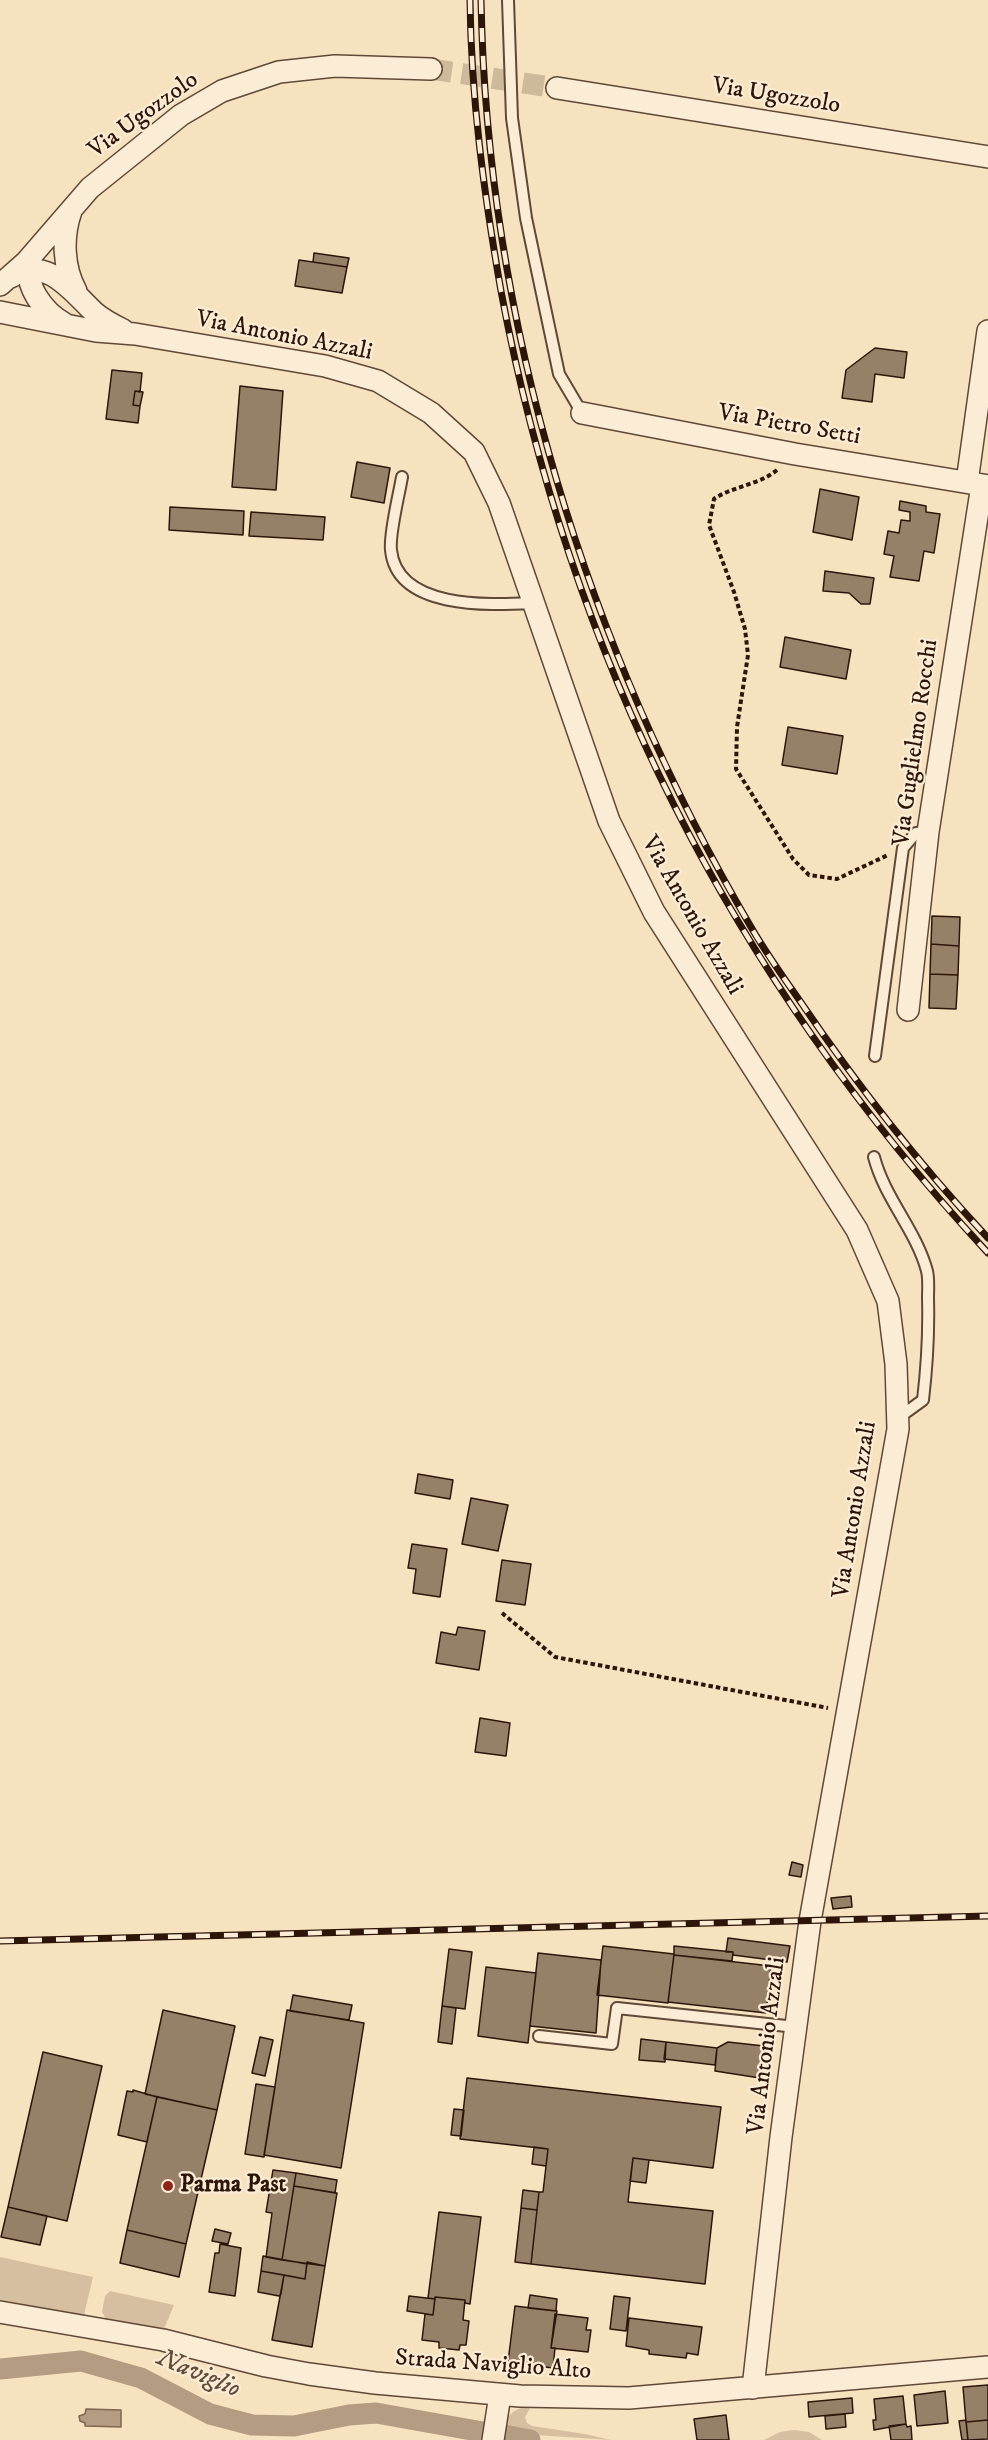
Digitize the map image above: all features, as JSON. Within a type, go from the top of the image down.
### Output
[{"type":"street","name":"Via Ugozzolo","points":[[18,272],[90,188],[181,115],[222,91],[279,72],[323,67],[390,66],[431,69]]},
{"type":"street","name":"Via Ugozzolo","points":[[557,88],[988,157]]},
{"type":"street","points":[[75,203],[68,218],[65,251],[68,272],[78,295]]},
{"type":"street","points":[[18,272],[59,279],[101,318],[135,333]]},
{"type":"street","points":[[18,272],[33,288],[42,304],[54,318],[74,327]]},
{"type":"street","points":[[0,312],[102,332],[135,333]]},
{"type":"street","name":"Via Guglielmo Rocchi","points":[[908,1010],[928,832],[979,484],[988,332]]},
{"type":"street","name":"Via Antonio Azzali","points":[[135,333],[325,366],[378,381],[431,413],[474,452],[499,503],[609,821],[654,912],[857,1230],[888,1302],[896,1364],[898,1429],[810,1921],[753,2388]]},
{"type":"street","name":"Via Pietro Setti","points":[[582,412],[795,454],[979,484]]},
{"type":"street","name":"Strada Naviglio Alto","points":[[0,2312],[163,2340],[258,2365],[309,2374],[375,2384],[500,2395],[606,2399],[988,2367]]},
{"type":"street","points":[[493,2440],[500,2395]]},
{"type":"lane","points":[[508,0],[512,118],[526,218],[559,374],[582,412]]},
{"type":"lane","points":[[402,477],[391,549],[396,571],[428,596],[484,605],[533,603]]},
{"type":"lane","points":[[875,1056],[903,848],[916,833],[928,832]]},
{"type":"lane","points":[[874,1157],[883,1184],[912,1235],[928,1272],[929,1344],[923,1401],[898,1419]]},
{"type":"lane","points":[[539,2036],[612,2044],[617,2008],[796,2027]]},
{"type":"path","points":[[795,454],[774,472],[750,484],[727,490],[714,499],[709,525],[737,601],[745,629],[748,655],[738,727],[736,769],[793,859],[809,875],[837,879],[903,848]]},
{"type":"path","points":[[502,1613],[555,1657],[847,1712]]},
{"type":"shaded area","points":[[0,2257],[93,2277],[84,2315],[0,2300]]},
{"type":"shaded area","points":[[110,2291],[174,2305],[164,2329],[106,2319],[102,2312],[105,2296]]},
{"type":"shaded area","points":[[521,2408],[530,2408],[525,2417],[527,2423],[532,2426],[611,2440],[513,2432],[507,2426],[508,2419],[512,2412]]},
{"type":"shaded area","points":[[86,2409],[121,2410],[121,2427],[85,2426],[79,2416],[85,2414]]},
{"type":"shaded area","points":[[794,2430],[809,2432],[822,2440],[764,2440],[780,2432]]},
{"type":"building","points":[[314,253],[349,258],[347,267],[313,262]]},
{"type":"building","points":[[299,260],[347,267],[342,293],[295,286]]},
{"type":"building","points":[[875,348],[907,352],[904,378],[875,374],[872,402],[842,398],[846,370]]},
{"type":"building","points":[[112,370],[142,373],[140,392],[135,391],[133,405],[140,406],[138,423],[106,419]]},
{"type":"building","points":[[240,386],[283,391],[276,490],[232,487]]},
{"type":"building","points":[[135,391],[143,392],[140,406],[133,405]]},
{"type":"building","points":[[357,462],[390,468],[384,503],[351,497]]},
{"type":"building","points":[[820,489],[859,497],[852,540],[813,532]]},
{"type":"building","points":[[900,501],[926,506],[926,512],[940,514],[934,553],[924,551],[919,581],[890,577],[894,556],[884,554],[888,531],[899,533],[901,520],[910,521],[910,512],[899,510]]},
{"type":"building","points":[[170,507],[244,511],[243,535],[169,530]]},
{"type":"building","points":[[251,512],[325,517],[323,540],[249,536]]},
{"type":"building","points":[[825,571],[874,578],[870,604],[861,604],[849,593],[823,591]]},
{"type":"building","points":[[785,637],[851,650],[846,679],[780,667]]},
{"type":"building","points":[[788,727],[843,736],[837,774],[782,765]]},
{"type":"building","points":[[932,916],[960,917],[959,946],[931,944]]},
{"type":"building","points":[[931,944],[959,946],[958,975],[930,974]]},
{"type":"building","points":[[930,974],[958,975],[956,1009],[929,1008]]},
{"type":"building","points":[[418,1474],[453,1480],[450,1499],[415,1493]]},
{"type":"building","points":[[471,1498],[508,1505],[498,1551],[462,1544]]},
{"type":"building","points":[[412,1544],[447,1549],[440,1597],[413,1593],[416,1569],[408,1568]]},
{"type":"building","points":[[502,1560],[531,1564],[525,1605],[496,1601]]},
{"type":"building","points":[[458,1627],[485,1631],[479,1670],[436,1663],[441,1632],[456,1635]]},
{"type":"building","points":[[480,1718],[510,1723],[506,1756],[475,1752]]},
{"type":"building","points":[[792,1862],[803,1865],[801,1877],[789,1875]]},
{"type":"building","points":[[851,1896],[852,1907],[833,1909],[831,1898]]},
{"type":"building","points":[[728,1938],[790,1946],[787,1962],[733,1955],[733,1952],[726,1952]]},
{"type":"building","points":[[603,1946],[674,1954],[668,2003],[597,1995]]},
{"type":"building","points":[[674,1946],[733,1952],[732,1961],[674,1955]]},
{"type":"building","points":[[449,1949],[472,1952],[465,2009],[442,2006]]},
{"type":"building","points":[[538,1953],[601,1960],[596,2033],[530,2026]]},
{"type":"building","points":[[674,1955],[771,1966],[766,2013],[668,2002]]},
{"type":"building","points":[[486,1967],[536,1973],[528,2043],[478,2036]]},
{"type":"building","points":[[293,1995],[352,2005],[349,2020],[290,2011]]},
{"type":"building","points":[[442,2006],[456,2008],[452,2044],[438,2042]]},
{"type":"building","points":[[163,2010],[235,2026],[217,2110],[145,2094]]},
{"type":"building","points":[[287,2010],[364,2023],[341,2168],[264,2155]]},
{"type":"building","points":[[260,2037],[273,2040],[265,2076],[252,2073]]},
{"type":"building","points":[[641,2039],[666,2042],[665,2062],[639,2060]]},
{"type":"building","points":[[666,2042],[717,2048],[715,2065],[664,2059]]},
{"type":"building","points":[[728,2042],[764,2046],[760,2078],[715,2071],[717,2048]]},
{"type":"building","points":[[43,2052],[102,2066],[67,2221],[8,2207]]},
{"type":"building","points":[[467,2078],[721,2107],[713,2168],[633,2158],[628,2202],[713,2211],[705,2284],[531,2264],[539,2192],[543,2192],[548,2149],[460,2139]]},
{"type":"building","points":[[256,2084],[275,2087],[264,2157],[245,2154]]},
{"type":"building","points":[[133,2090],[157,2097],[147,2142],[118,2135],[127,2091],[133,2092]]},
{"type":"building","name":"Parma Past","points":[[157,2097],[217,2110],[186,2244],[127,2230]]},
{"type":"building","points":[[454,2109],[464,2110],[461,2136],[451,2135]]},
{"type":"building","points":[[534,2147],[548,2149],[546,2166],[532,2164]]},
{"type":"building","points":[[633,2158],[649,2160],[646,2183],[630,2181]]},
{"type":"building","points":[[273,2170],[296,2173],[282,2260],[266,2257],[272,2213],[266,2212]]},
{"type":"building","points":[[296,2173],[337,2180],[335,2193],[294,2186]]},
{"type":"building","points":[[294,2186],[337,2193],[325,2266],[282,2260]]},
{"type":"building","points":[[523,2190],[539,2192],[537,2210],[521,2208]]},
{"type":"building","points":[[8,2207],[47,2216],[40,2245],[1,2237]]},
{"type":"building","points":[[521,2208],[537,2210],[531,2264],[515,2262]]},
{"type":"building","points":[[439,2212],[481,2217],[470,2304],[465,2303],[465,2300],[428,2298]]},
{"type":"building","points":[[215,2229],[231,2233],[228,2244],[212,2241]]},
{"type":"building","points":[[127,2230],[186,2244],[179,2277],[120,2263]]},
{"type":"building","points":[[220,2244],[241,2248],[235,2296],[209,2292],[215,2253],[219,2253]]},
{"type":"building","points":[[263,2256],[307,2264],[305,2279],[261,2271]]},
{"type":"building","points":[[307,2262],[325,2266],[312,2347],[272,2340],[284,2275],[305,2279]]},
{"type":"building","points":[[261,2271],[284,2275],[279,2296],[258,2292]]},
{"type":"building","points":[[530,2295],[557,2299],[556,2311],[528,2308]]},
{"type":"building","points":[[409,2296],[435,2299],[433,2315],[407,2311]]},
{"type":"building","points":[[614,2296],[630,2298],[626,2331],[610,2329]]},
{"type":"building","points":[[435,2297],[465,2300],[463,2320],[469,2321],[466,2345],[460,2345],[459,2350],[439,2348],[439,2342],[422,2340],[425,2314],[433,2315]]},
{"type":"building","points":[[515,2306],[557,2311],[551,2348],[555,2348],[553,2368],[508,2362]]},
{"type":"building","points":[[555,2314],[588,2318],[586,2330],[591,2330],[588,2352],[551,2348]]},
{"type":"building","points":[[629,2318],[702,2327],[698,2355],[687,2353],[686,2358],[649,2354],[649,2350],[626,2346]]},
{"type":"building","points":[[988,2385],[988,2420],[966,2422],[963,2387]]},
{"type":"building","points":[[945,2391],[948,2423],[917,2426],[914,2395]]},
{"type":"building","points":[[903,2396],[906,2424],[874,2430],[873,2420],[876,2420],[874,2399]]},
{"type":"building","points":[[852,2398],[853,2413],[809,2417],[808,2402]]},
{"type":"building","points":[[845,2414],[846,2427],[826,2429],[825,2416]]},
{"type":"building","points":[[726,2415],[729,2440],[697,2440],[694,2419]]},
{"type":"building","points":[[966,2420],[968,2440],[962,2440],[959,2421]]},
{"type":"building","points":[[988,2420],[988,2439],[968,2440],[966,2422]]},
{"type":"building","points":[[906,2424],[907,2427],[911,2426],[912,2440],[891,2440],[889,2426]]},
{"type":"waterway","name":"Naviglio","points":[[0,2369],[81,2361],[141,2378],[210,2414],[252,2425],[294,2426],[349,2415],[376,2413],[483,2432]]},
{"type":"waterway","name":"Naviglio","points":[[504,2435],[530,2440]]},
{"type":"tunnel","points":[[431,69],[557,88]]},
{"type":"railway","points":[[470,0],[479,146],[501,291],[531,427],[570,558],[618,685],[675,807],[740,925],[814,1039],[897,1148],[988,1253]]},
{"type":"railway","points":[[481,0],[488,122],[503,243],[526,362],[557,480],[595,596],[640,710],[693,820],[769,956],[844,1063],[890,1123],[988,1238]]},
{"type":"railway","points":[[0,1941],[988,1916]]},
{"type":"place","name":"Parma Past","points":[[168,2186]]}]
